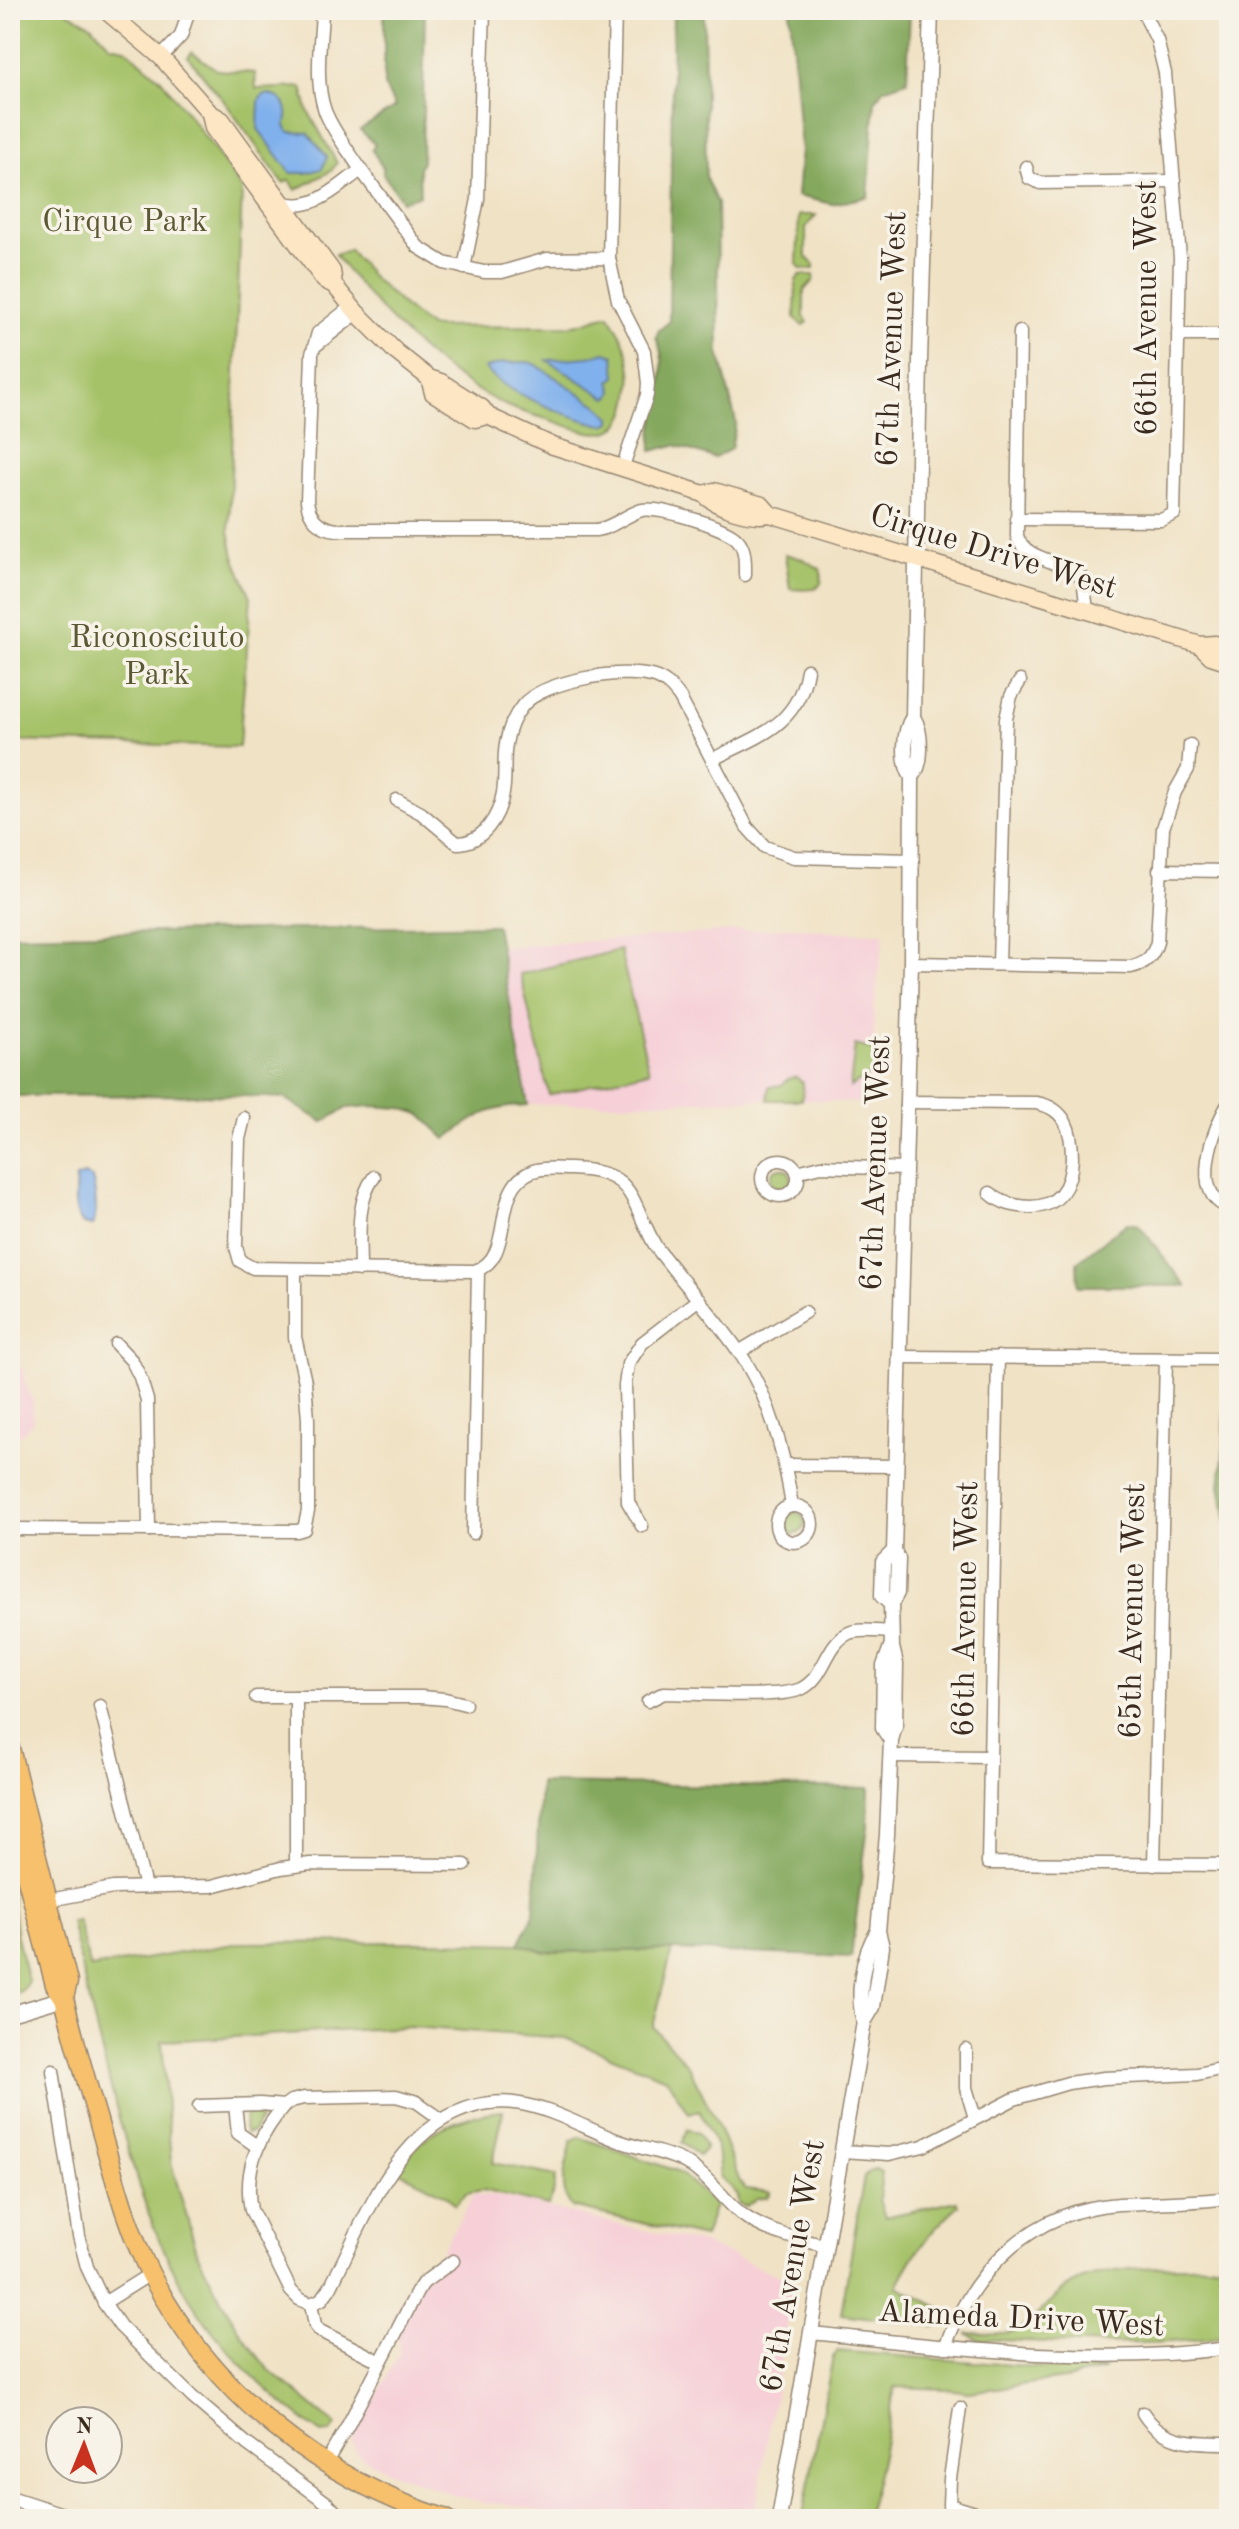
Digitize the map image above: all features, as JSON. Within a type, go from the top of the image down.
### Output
[{"type":"main road","name":"Cirque Drive West","points":[[105,10],[161,57],[210,113],[222,120],[332,271],[334,285]]},
{"type":"main road","name":"Cirque Drive West","points":[[210,113],[213,128],[324,280],[334,285],[396,352],[429,378],[441,382],[482,408],[488,416],[553,446],[622,469],[704,494],[714,491],[762,505],[770,514],[1200,645],[1215,644],[1229,649]]},
{"type":"main road","name":"Cirque Drive West","points":[[1200,645],[1211,656],[1229,662]]},
{"type":"main road","points":[[10,1748],[40,1901]]},
{"type":"main road","points":[[10,1815],[68,1982],[64,1998],[122,2201],[150,2274],[193,2340],[224,2377],[280,2433],[325,2464],[373,2491],[447,2519]]},
{"type":"street","points":[[161,57],[181,36],[189,10]]},
{"type":"street","points":[[322,10],[319,83],[324,109],[361,170],[418,247],[436,259],[464,268],[502,272],[547,259],[609,258]]},
{"type":"street","points":[[464,268],[478,199],[484,10]]},
{"type":"street","points":[[615,10],[609,258],[618,300],[644,351],[648,383],[647,395],[622,469]]},
{"type":"street","name":"67th Avenue West","points":[[779,2519],[864,2022],[873,2007],[882,1947],[878,1931],[887,1835],[891,1740],[883,1728],[884,1666],[892,1640],[891,1604],[897,1593],[898,1559],[894,1551],[911,963],[912,777],[918,770],[918,726],[913,717],[915,558],[931,10]]},
{"type":"street","name":"66th Avenue West","points":[[1016,519],[1161,520],[1174,514],[1180,258],[1165,73],[1157,40],[1142,10]]},
{"type":"street","points":[[1026,167],[1029,178],[1040,183],[1174,181]]},
{"type":"street","points":[[282,202],[299,206],[313,204],[361,170]]},
{"type":"street","points":[[305,234],[306,220],[313,204]]},
{"type":"street","points":[[354,310],[318,333],[310,363],[307,501],[309,512],[316,522],[337,530],[596,530],[613,526],[641,511],[660,510],[737,538],[744,553],[745,575]]},
{"type":"street","points":[[1020,332],[1017,536],[1023,549],[1069,567],[1083,579],[1087,610]]},
{"type":"street","points":[[1178,335],[1229,335]]},
{"type":"street","points":[[713,759],[764,732],[791,712],[801,697],[807,670]]},
{"type":"street","points":[[397,800],[421,813],[457,843],[470,842],[493,821],[498,811],[503,794],[506,743],[514,718],[522,706],[542,691],[618,673],[652,676],[672,687],[687,709],[758,842],[774,852],[808,858],[911,860]]},
{"type":"street","points":[[999,964],[1006,719],[1011,696],[1020,681]]},
{"type":"street","points":[[911,963],[1131,967],[1146,961],[1152,956],[1157,942],[1161,841],[1166,816],[1188,769],[1190,745]]},
{"type":"street","points":[[1159,870],[1229,871]]},
{"type":"street","points":[[907,1102],[1036,1103],[1059,1113],[1070,1129],[1072,1139],[1070,1178],[1061,1194],[1036,1207],[1007,1204],[990,1193]]},
{"type":"street","points":[[1229,1103],[1210,1147],[1208,1185],[1214,1198],[1229,1207]]},
{"type":"street","points":[[244,1118],[239,1139],[237,1257],[242,1263],[256,1268],[478,1270],[489,1264],[495,1255],[510,1193],[524,1176],[545,1169],[594,1170],[617,1179],[631,1192],[645,1229],[656,1247],[739,1352],[766,1404],[786,1465],[792,1506]]},
{"type":"street","points":[[797,1172],[821,1166],[904,1169]]},
{"type":"street","points":[[360,1270],[362,1202],[374,1177]]},
{"type":"street","points":[[10,1529],[297,1531],[306,1527],[309,1453],[306,1388],[295,1337],[295,1269]]},
{"type":"street","points":[[473,1533],[478,1270]]},
{"type":"street","points":[[642,1526],[628,1502],[625,1385],[628,1364],[642,1343],[699,1299]]},
{"type":"street","points":[[739,1352],[805,1312]]},
{"type":"street","points":[[116,1344],[132,1361],[147,1400],[149,1530]]},
{"type":"street","points":[[900,1357],[1229,1359]]},
{"type":"street","name":"66th Avenue West","points":[[998,1357],[988,1863],[1154,1865]]},
{"type":"street","name":"65th Avenue West","points":[[1154,1865],[1166,1359]]},
{"type":"street","points":[[786,1465],[897,1466]]},
{"type":"street","points":[[648,1701],[664,1693],[774,1693],[799,1689],[815,1679],[835,1644],[850,1633],[892,1640]]},
{"type":"street","points":[[256,1697],[421,1697],[465,1704]]},
{"type":"street","points":[[296,1697],[296,1865]]},
{"type":"street","points":[[100,1706],[145,1887]]},
{"type":"street","points":[[890,1756],[990,1757]]},
{"type":"street","points":[[40,1901],[92,1890],[212,1886],[296,1865],[465,1865]]},
{"type":"street","points":[[1154,1865],[1229,1865]]},
{"type":"street","points":[[10,2014],[64,1998]]},
{"type":"street","points":[[966,2050],[966,2088],[975,2118]]},
{"type":"street","points":[[842,2151],[873,2154],[907,2151],[940,2139],[1014,2099],[1068,2083],[1104,2078],[1197,2074],[1229,2067]]},
{"type":"street","points":[[53,2071],[79,2236],[87,2267],[104,2303],[120,2326],[202,2405],[247,2444],[327,2503],[342,2519]]},
{"type":"street","points":[[442,2120],[417,2102],[396,2096],[304,2098],[291,2101],[271,2121],[247,2179],[251,2210],[291,2291],[303,2302],[311,2304],[319,2301],[330,2288],[395,2162],[416,2139],[442,2120],[469,2107],[494,2102],[526,2103],[547,2109],[615,2140],[685,2163],[708,2179],[739,2211],[755,2222],[826,2246]]},
{"type":"street","points":[[235,2105],[238,2133],[258,2147]]},
{"type":"street","points":[[199,2106],[284,2106]]},
{"type":"street","points":[[945,2347],[954,2322],[975,2284],[999,2258],[1033,2232],[1056,2220],[1117,2204],[1201,2202],[1229,2198]]},
{"type":"street","points":[[325,2464],[423,2283],[453,2261]]},
{"type":"street","points":[[104,2303],[150,2274]]},
{"type":"street","points":[[311,2304],[313,2318],[320,2331],[379,2361]]},
{"type":"street","name":"Alameda Drive West","points":[[811,2333],[945,2347],[1104,2356],[1229,2348]]},
{"type":"street","points":[[960,2408],[949,2505],[995,2519]]},
{"type":"street","points":[[1143,2413],[1154,2428],[1170,2437],[1229,2443]]},
{"type":"street","points":[[10,2498],[75,2519]]},
{"type":"shaded area","points":[[795,927],[832,932],[884,933],[874,1009],[873,1104],[796,1099],[528,1105],[501,947]]},
{"type":"shaded area","points":[[10,1369],[24,1369],[24,1379],[33,1402],[33,1421],[23,1433],[10,1439]]},
{"type":"shaded area","points":[[474,2194],[501,2197],[704,2244],[789,2280],[792,2295],[754,2519],[561,2519],[507,2504],[488,2504],[450,2494],[391,2472],[356,2454],[352,2442],[399,2354],[399,2342],[391,2322],[411,2280],[437,2259]]},
{"type":"green space","name":"Cirque Park","points":[[10,10],[64,10],[91,25],[110,45],[125,48],[161,79],[242,189],[229,531],[234,557],[251,597],[239,747],[10,741]]},
{"type":"green space","points":[[384,10],[425,10],[420,195],[402,201],[383,174],[383,168],[372,150],[375,144],[360,130],[395,107],[384,85]]},
{"type":"green space","points":[[673,10],[704,10],[706,179],[717,203],[719,352],[736,422],[731,449],[714,458],[675,445],[652,451],[663,366],[656,337],[669,322]]},
{"type":"green space","points":[[790,10],[910,10],[907,81],[883,89],[875,101],[868,197],[832,204],[797,196],[801,150]]},
{"type":"green space","points":[[192,52],[217,70],[255,73],[256,89],[302,87],[308,111],[337,163],[331,171],[296,190],[290,180],[283,183],[188,57]]},
{"type":"green space","points":[[799,215],[816,215],[806,227],[806,256],[814,269],[801,269],[797,264]]},
{"type":"green space","points":[[349,250],[374,279],[430,327],[567,326],[609,315],[625,345],[631,378],[629,401],[619,425],[603,433],[583,430],[520,411],[481,393],[434,360],[371,299],[335,255]]},
{"type":"green space","points":[[800,275],[814,275],[814,280],[804,290],[804,317],[808,322],[803,326],[795,318],[796,280]]},
{"type":"green space","points":[[785,554],[803,559],[820,569],[822,577],[818,587],[790,589]]},
{"type":"green space","points":[[496,925],[528,1105],[483,1114],[446,1139],[420,1114],[401,1108],[347,1108],[323,1122],[284,1098],[223,1095],[10,1096],[10,935]]},
{"type":"green space","points":[[620,950],[649,1071],[549,1095],[520,974]]},
{"type":"green space","points":[[855,1045],[874,1050],[874,1072],[850,1087]]},
{"type":"green space","points":[[796,1077],[803,1083],[802,1100],[768,1100],[769,1087],[782,1085]]},
{"type":"green space","points":[[781,1168],[788,1171],[791,1178],[788,1185],[781,1188],[774,1185],[771,1178],[774,1171]]},
{"type":"green space","points":[[1127,1223],[1139,1225],[1186,1286],[1078,1286],[1077,1262]]},
{"type":"green space","points":[[1226,1370],[1229,1370],[1229,1737],[1227,1522],[1220,1486]]},
{"type":"green space","points":[[790,1512],[798,1512],[805,1523],[798,1534],[790,1534],[783,1527],[783,1519]]},
{"type":"green space","points":[[540,1783],[869,1788],[868,1826],[851,1957],[672,1950],[545,1952],[519,1944],[534,1914]]},
{"type":"green space","points":[[10,1886],[16,1933],[28,1981],[10,1999]]},
{"type":"green space","points":[[78,1920],[90,1968],[240,1943],[519,1944],[545,1952],[672,1950],[653,2027],[689,2067],[717,2123],[740,2182],[746,2189],[771,2192],[768,2197],[757,2199],[746,2207],[738,2203],[737,2195],[720,2176],[717,2148],[699,2110],[689,2113],[666,2078],[565,2038],[409,2027],[162,2041],[171,2163],[198,2255],[247,2342],[268,2369],[336,2425],[331,2432],[322,2434],[285,2405],[233,2356],[203,2319],[163,2249],[134,2170],[111,2088],[71,1921]]},
{"type":"green space","points":[[256,2107],[262,2109],[263,2114],[253,2132],[246,2133],[245,2117]]},
{"type":"green space","points":[[503,2111],[493,2163],[556,2176],[548,2206],[483,2190],[466,2193],[455,2205],[446,2195],[398,2171],[417,2146],[442,2128],[472,2116]]},
{"type":"green space","points":[[687,2129],[698,2133],[706,2148],[699,2156],[682,2143]]},
{"type":"green space","points":[[579,2137],[674,2170],[685,2177],[715,2205],[704,2237],[572,2207],[565,2192],[564,2174],[572,2140]]},
{"type":"green space","points":[[876,2169],[882,2172],[879,2200],[885,2217],[957,2201],[959,2205],[924,2242],[897,2286],[946,2311],[936,2326],[841,2314],[864,2176]]},
{"type":"green space","points":[[1229,2263],[1229,2336],[1104,2344],[978,2339],[966,2333],[1015,2331],[1073,2283],[1101,2274],[1137,2268]]},
{"type":"green space","points":[[837,2351],[1061,2369],[1105,2369],[1071,2378],[968,2392],[895,2387],[879,2470],[865,2519],[802,2519],[833,2356]]},
{"type":"water","points":[[266,94],[285,104],[285,126],[289,132],[308,133],[327,157],[322,169],[291,173],[258,129],[259,101]]},
{"type":"water","points":[[605,352],[614,355],[616,377],[610,381],[613,391],[607,398],[547,360],[589,357]]},
{"type":"water","points":[[502,363],[535,364],[597,405],[611,417],[611,422],[598,424],[537,402],[506,386],[485,368]]},
{"type":"water","points":[[84,1175],[92,1178],[95,1190],[93,1226],[83,1224],[76,1208],[76,1178]]},
{"type":"park label","name":"Riconosciuto Park","points":[[157,658]]}]
